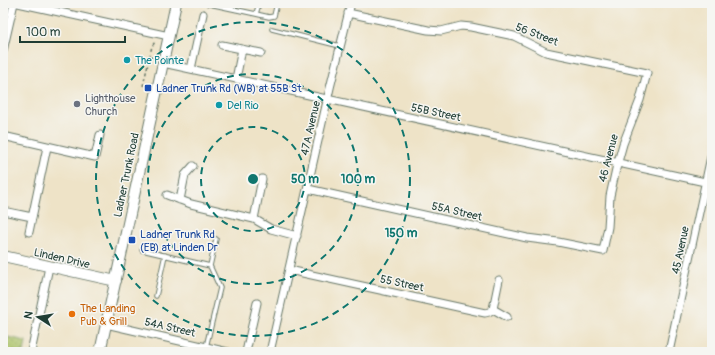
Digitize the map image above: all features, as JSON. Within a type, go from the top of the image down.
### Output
[{"type":"main road","name":"Ladner Trunk Road","points":[[100,352],[176,3]]},
{"type":"main road","name":"Linden Drive","points":[[3,256],[116,281]]},
{"type":"street","points":[[3,51],[14,3]]},
{"type":"street","points":[[18,3],[169,36]]},
{"type":"street","name":"47A Avenue","points":[[270,352],[350,3]]},
{"type":"street","name":"56 Street","points":[[348,13],[428,30],[441,31],[461,26],[471,27],[514,36],[546,52],[647,73]]},
{"type":"street","points":[[191,69],[203,14]]},
{"type":"street","points":[[222,45],[261,53]]},
{"type":"street","points":[[236,79],[242,49]]},
{"type":"street","name":"55B Street","points":[[163,63],[705,182]]},
{"type":"street","name":"46 Avenue","points":[[603,251],[608,227],[610,196],[618,162],[628,128],[640,100],[647,73]]},
{"type":"street","points":[[3,136],[95,157],[100,134]]},
{"type":"street","points":[[28,232],[47,146]]},
{"type":"street","name":"45 Avenue","points":[[669,352],[712,152]]},
{"type":"street","points":[[180,200],[185,175],[192,166]]},
{"type":"street","points":[[254,219],[262,179]]},
{"type":"street","name":"55A Street","points":[[308,189],[527,238],[558,242],[603,251]]},
{"type":"street","points":[[167,195],[180,200],[254,219],[274,231],[297,236]]},
{"type":"street","points":[[3,211],[32,217]]},
{"type":"street","points":[[31,352],[49,267]]},
{"type":"street","name":"55 Street","points":[[289,270],[485,312],[489,312],[493,309]]},
{"type":"street","points":[[500,280],[493,309],[508,317]]},
{"type":"street","points":[[246,352],[257,303]]},
{"type":"street","name":"54A Street","points":[[106,324],[228,352]]},
{"type":"lane","points":[[205,3],[269,17],[274,16],[277,3]]},
{"type":"lane","points":[[256,14],[259,3]]},
{"type":"lane","points":[[272,29],[340,46]]},
{"type":"lane","points":[[206,347],[220,288],[210,266],[216,239]]},
{"type":"lane","points":[[142,250],[210,266]]},
{"type":"lane","points":[[156,296],[165,256]]},
{"type":"path","points":[[143,86],[152,46],[155,42]]},
{"type":"path","points":[[146,70],[152,71]]},
{"type":"path","points":[[144,80],[150,81]]},
{"type":"green space","points":[[3,336],[26,341],[24,352],[3,352]]},
{"type":"place","name":"The Pointe","points":[[127,60]]},
{"type":"place","name":"Ladner Trunk Rd (WB) at 55B St","points":[[148,88]]},
{"type":"place","name":"Lighthouse Church","points":[[77,104]]},
{"type":"place","name":"Del Rio","points":[[219,105]]},
{"type":"place","name":"Ladner Trunk Rd (EB) at Linden Dr","points":[[132,240]]},
{"type":"place","name":"The Landing Pub & Grill","points":[[72,314]]}]
